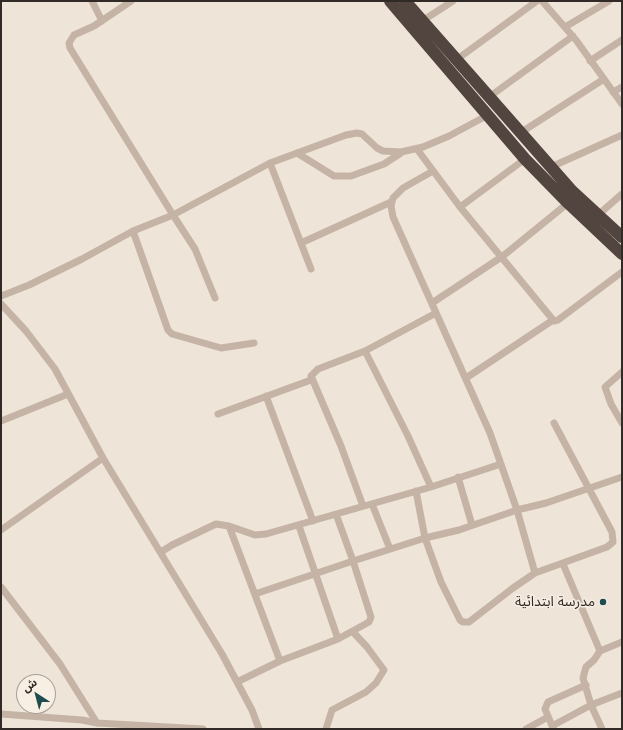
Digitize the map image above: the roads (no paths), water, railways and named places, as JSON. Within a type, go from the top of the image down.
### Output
[{"type":"highway","points":[[390,1],[525,159],[568,203],[622,254]]},
{"type":"highway","points":[[405,1],[572,191],[622,237]]},
{"type":"street","points":[[92,1],[102,21]]},
{"type":"street","points":[[131,1],[102,21],[74,35],[69,43],[72,53],[195,249],[215,298]]},
{"type":"street","points":[[422,21],[453,1]]},
{"type":"street","points":[[456,60],[537,1]]},
{"type":"street","points":[[542,1],[573,36],[622,104]]},
{"type":"street","points":[[565,27],[609,1]]},
{"type":"street","points":[[488,97],[573,36]]},
{"type":"street","points":[[590,61],[622,40]]},
{"type":"street","points":[[520,133],[604,79]]},
{"type":"street","points":[[613,92],[622,87]]},
{"type":"street","points":[[1,296],[29,285],[82,259],[132,231],[173,215],[270,164],[297,153],[346,135],[357,133],[366,137],[377,148],[383,151],[401,152],[417,149],[449,136],[488,115]]},
{"type":"street","points":[[551,167],[622,135]]},
{"type":"street","points":[[417,149],[460,207],[502,256],[553,320]]},
{"type":"street","points":[[297,153],[334,176],[351,176],[384,164],[401,152]]},
{"type":"street","points":[[460,207],[525,159]]},
{"type":"street","points":[[270,164],[311,269]]},
{"type":"street","points":[[301,243],[391,202],[403,188],[433,171]]},
{"type":"street","points":[[598,215],[622,194]]},
{"type":"street","points":[[391,202],[393,217],[490,433],[517,510],[535,573]]},
{"type":"street","points":[[432,303],[502,256],[568,203]]},
{"type":"street","points":[[132,231],[168,330],[172,334],[221,348],[254,343]]},
{"type":"street","points":[[466,378],[553,320],[558,320],[622,272]]},
{"type":"street","points":[[1,304],[26,331],[55,369],[103,458],[222,654],[252,710],[259,729]]},
{"type":"street","points":[[363,506],[341,446],[311,380],[313,373],[318,369],[365,351],[436,313]]},
{"type":"street","points":[[365,351],[408,436],[431,487]]},
{"type":"street","points":[[622,372],[604,387],[611,404],[622,423]]},
{"type":"street","points":[[218,414],[311,380]]},
{"type":"street","points":[[1,421],[68,394]]},
{"type":"street","points":[[266,396],[313,521]]},
{"type":"street","points":[[416,491],[425,538],[443,587],[463,622],[469,622],[535,573],[607,547],[614,540],[612,532],[554,423]]},
{"type":"street","points":[[1,530],[103,458]]},
{"type":"street","points":[[161,552],[211,526],[221,524],[260,535],[299,526],[431,487],[501,464]]},
{"type":"street","points":[[458,477],[472,525]]},
{"type":"street","points":[[255,594],[390,549],[425,538],[459,530],[622,477]]},
{"type":"street","points":[[372,504],[390,549]]},
{"type":"street","points":[[237,682],[280,661],[338,639],[369,622],[372,614],[336,514]]},
{"type":"street","points":[[229,526],[280,661]]},
{"type":"street","points":[[299,526],[338,639]]},
{"type":"street","points":[[563,564],[600,650]]},
{"type":"street","points":[[1,587],[60,664],[97,723]]},
{"type":"street","points":[[326,729],[332,710],[366,692],[376,683],[384,670],[367,647],[353,632]]},
{"type":"street","points":[[602,729],[592,705],[584,678],[586,667],[594,660],[600,650],[622,642]]},
{"type":"street","points":[[586,685],[550,700],[545,705],[545,709],[553,727],[592,705],[622,693]]},
{"type":"street","points":[[1,714],[82,720],[97,723],[203,729]]},
{"type":"street","points":[[526,729],[548,717]]},
{"type":"place","name":"مدرسة ابتدائية","points":[[603,602]]}]
